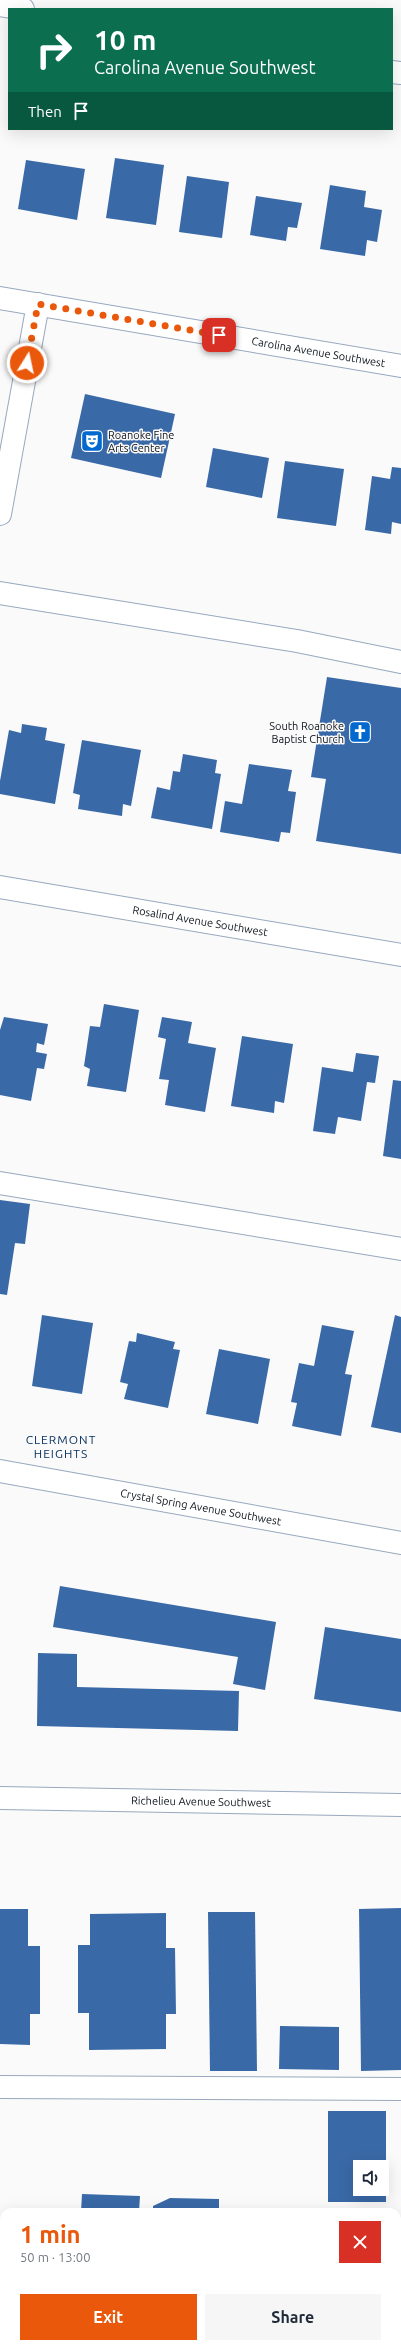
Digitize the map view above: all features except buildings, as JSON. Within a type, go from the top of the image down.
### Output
[{"type":"street","points":[[0,5],[17,8]]},
{"type":"street","name":"Carolina Avenue Southwest","points":[[0,298],[401,366]]},
{"type":"street","points":[[0,514],[38,304]]},
{"type":"street","points":[[0,593],[297,640],[401,662]]},
{"type":"street","name":"Rosalind Avenue Southwest","points":[[0,887],[401,954]]},
{"type":"street","points":[[0,1183],[401,1248]]},
{"type":"street","name":"Crystal Spring Avenue Southwest","points":[[0,1471],[401,1543]]},
{"type":"street","name":"Richelieu Avenue Southwest","points":[[0,1798],[401,1805]]},
{"type":"street","points":[[0,2087],[401,2089]]},
{"type":"place","name":"Roanoke Fine Arts Center","points":[[92,441]]},
{"type":"place","name":"South Roanoke Baptist Church","points":[[360,732]]},
{"type":"district","name":"CLERMONT HEIGHTS","points":[[61,1447]]},
{"type":"route","points":[[27,363],[38,304],[219,335]]}]
